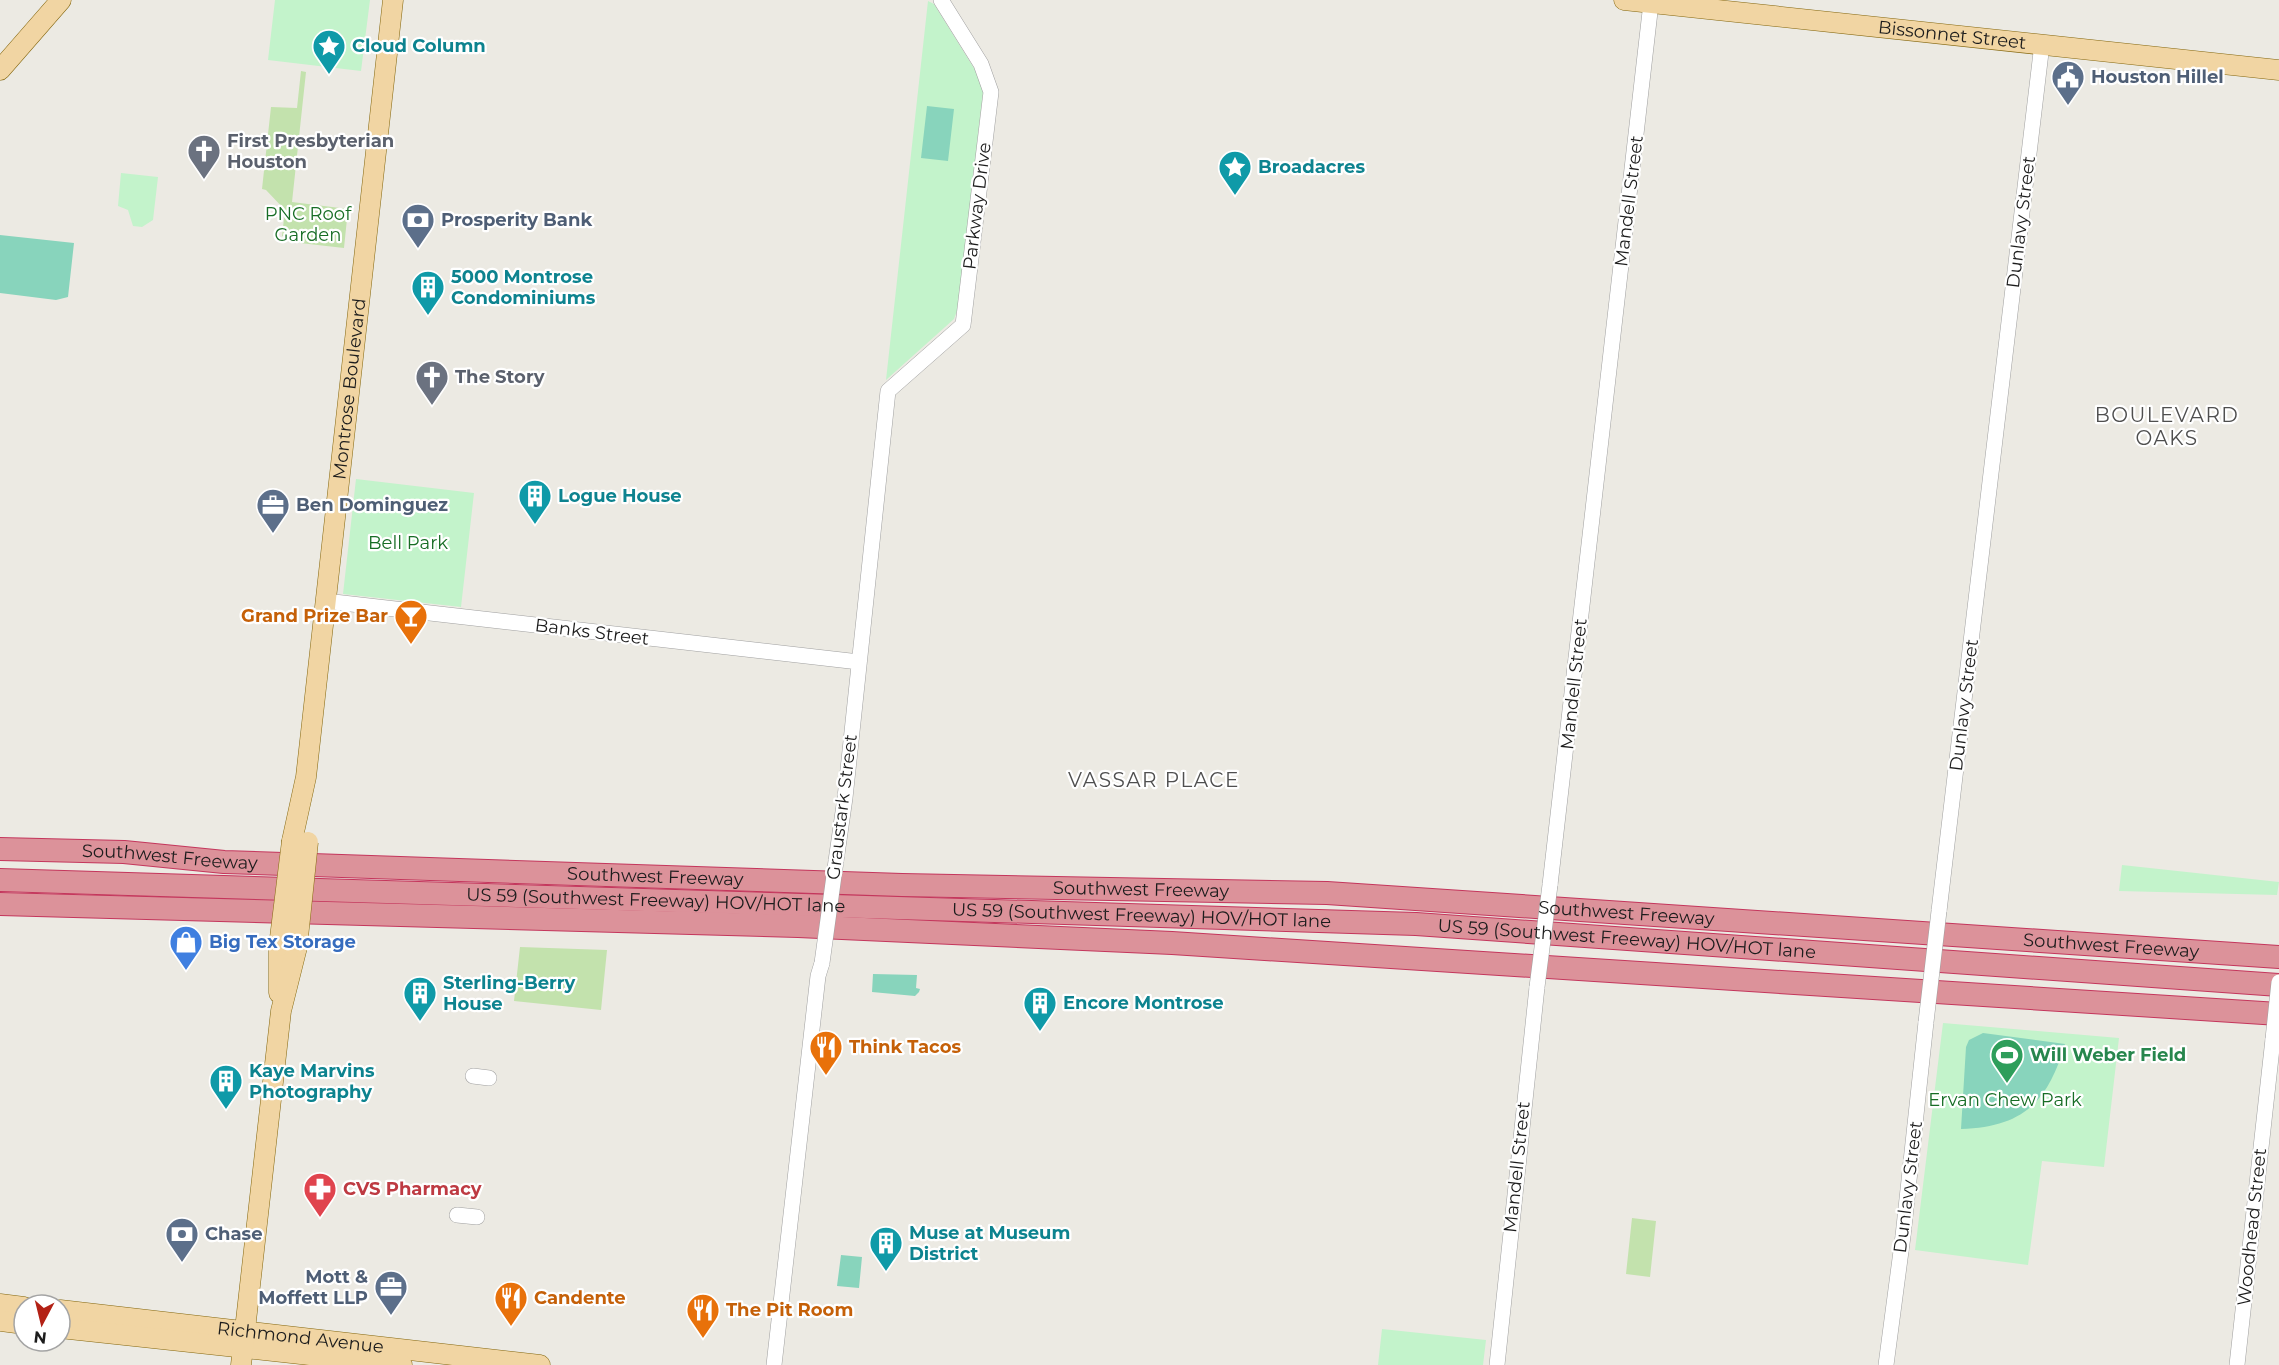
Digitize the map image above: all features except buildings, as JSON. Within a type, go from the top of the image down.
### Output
[{"type":"highway","points":[[0,835],[124,852]]},
{"type":"highway","name":"Southwest Freeway","points":[[0,849],[124,852],[224,862],[890,884],[1327,893],[2279,957]]},
{"type":"highway","points":[[0,862],[186,867],[224,862]]},
{"type":"highway","name":"US 59 (Southwest Freeway) HOV/HOT lane","points":[[0,880],[1416,924],[2279,985]]},
{"type":"highway","points":[[0,904],[798,926],[1286,949],[2279,1014]]},
{"type":"highway","points":[[1972,937],[2025,957],[2279,985]]},
{"type":"highway","points":[[1884,988],[1951,979],[2279,985]]},
{"type":"main road","points":[[0,51],[43,0]]},
{"type":"main road","points":[[0,70],[61,0]]},
{"type":"main road","name":"Montrose Boulevard","points":[[243,1348],[393,0]]},
{"type":"main road","name":"Bissonnet Street","points":[[1624,0],[2279,70]]},
{"type":"main road","name":"Richmond Avenue","points":[[72,1313],[243,1348],[540,1365]]},
{"type":"main road","name":"Richmond Avenue","points":[[72,1329],[402,1365]]},
{"type":"street","name":"Parkway Drive","points":[[888,391],[963,325],[992,92],[981,64],[941,0]]},
{"type":"street","name":"Mandell Street","points":[[1497,1365],[1537,987],[1669,3]]},
{"type":"street","name":"Dunlavy Street","points":[[1886,1365],[2042,44]]},
{"type":"street","name":"Graustark Street","points":[[774,1365],[818,976],[822,963],[845,798],[888,391]]},
{"type":"street","name":"Banks Street","points":[[325,601],[859,662]]},
{"type":"street","name":"Woodhead Street","points":[[2237,1365],[2279,985]]},
{"type":"street","points":[[473,1076],[489,1078]]},
{"type":"street","points":[[457,1215],[477,1217]]},
{"type":"green space","points":[[275,0],[370,0],[361,71],[268,60]]},
{"type":"green space","points":[[928,1],[934,4],[982,81],[983,93],[958,308],[954,319],[886,380]]},
{"type":"green space","name":"PNC Roof Garden","points":[[301,71],[306,72],[292,202],[348,209],[344,248],[291,242],[291,237],[282,236],[285,210],[266,190],[262,189],[271,107],[297,108]]},
{"type":"green space","points":[[927,106],[954,109],[948,161],[921,158]]},
{"type":"green space","points":[[121,173],[158,177],[153,220],[142,227],[133,226],[128,210],[118,206]]},
{"type":"green space","points":[[0,235],[74,243],[68,297],[56,300],[0,293]]},
{"type":"green space","name":"Bell Park","points":[[356,479],[474,493],[461,607],[343,594]]},
{"type":"green space","points":[[2122,865],[2279,882],[2277,895],[2119,891]]},
{"type":"green space","points":[[520,947],[607,950],[601,1010],[514,1001]]},
{"type":"green space","points":[[873,974],[917,975],[916,988],[920,989],[919,992],[915,996],[872,992]]},
{"type":"green space","name":"Ervan Chew Park","points":[[1943,1023],[2119,1038],[2104,1167],[2042,1161],[2028,1265],[1915,1250]]},
{"type":"green space","name":"Will Weber Field","points":[[1983,1033],[2065,1044],[2050,1081],[2030,1108],[2017,1117],[2001,1123],[1961,1129],[1966,1047],[1969,1040]]},
{"type":"green space","points":[[1632,1218],[1656,1221],[1650,1277],[1626,1274]]},
{"type":"green space","points":[[841,1255],[862,1257],[859,1288],[837,1286]]},
{"type":"green space","points":[[1382,1329],[1486,1340],[1483,1365],[1378,1365]]},
{"type":"place","name":"Cloud Column","points":[[329,75]]},
{"type":"place","name":"Houston Hillel","points":[[2068,106]]},
{"type":"place","name":"First Presbyterian Houston","points":[[204,180]]},
{"type":"place","name":"Broadacres","points":[[1235,196]]},
{"type":"place","name":"Prosperity Bank","points":[[418,249]]},
{"type":"place","name":"5000 Montrose Condominiums","points":[[428,316]]},
{"type":"place","name":"The Story","points":[[432,406]]},
{"type":"place","name":"Logue House","points":[[535,525]]},
{"type":"place","name":"Ben Dominguez","points":[[273,534]]},
{"type":"place","name":"Grand Prize Bar","points":[[411,645]]},
{"type":"place","name":"Big Tex Storage","points":[[186,971]]},
{"type":"place","name":"Sterling-Berry House","points":[[420,1022]]},
{"type":"place","name":"Encore Montrose","points":[[1040,1032]]},
{"type":"place","name":"Think Tacos","points":[[826,1076]]},
{"type":"place","name":"Will Weber Field","points":[[2007,1084]]},
{"type":"place","name":"Kaye Marvins Photography","points":[[226,1110]]},
{"type":"place","name":"CVS Pharmacy","points":[[320,1218]]},
{"type":"place","name":"Chase","points":[[182,1263]]},
{"type":"place","name":"Muse at Museum District","points":[[886,1272]]},
{"type":"place","name":"Mott & Moffett LLP","points":[[391,1316]]},
{"type":"place","name":"Candente","points":[[511,1327]]},
{"type":"place","name":"The Pit Room","points":[[703,1339]]},
{"type":"district","name":"BOULEVARD OAKS","points":[[2167,426]]},
{"type":"district","name":"VASSAR PLACE","points":[[1154,780]]}]
